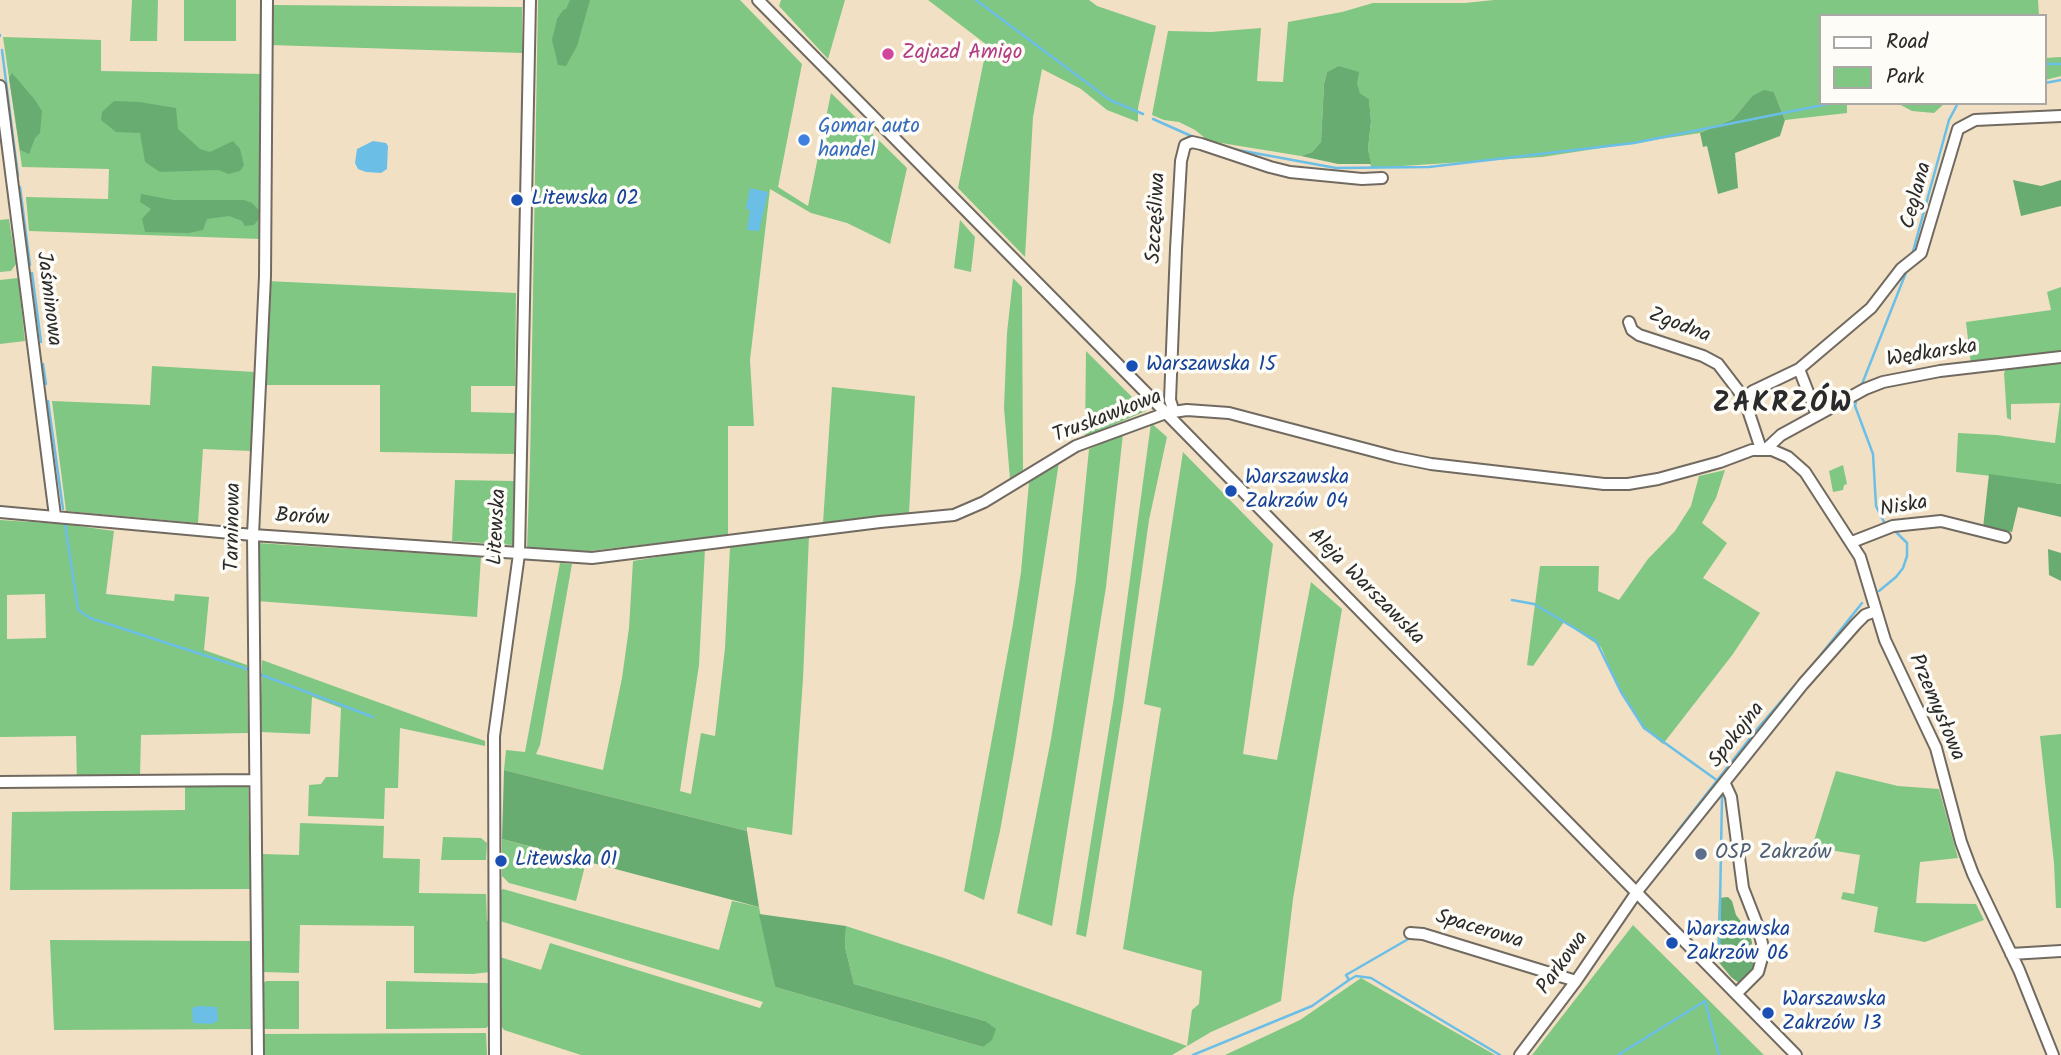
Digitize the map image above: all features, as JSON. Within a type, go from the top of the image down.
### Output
[{"type":"street","name":"Tarninowa","points":[[258,1055],[253,535],[265,276],[267,0]]},
{"type":"street","name":"Litewska","points":[[495,1055],[494,736],[519,554],[530,0]]},
{"type":"street","name":"Aleja Warszawska","points":[[758,0],[1170,413],[1796,1055]]},
{"type":"street","name":"Jaśminowa","points":[[0,86],[55,516]]},
{"type":"street","name":"Ceglana","points":[[1744,398],[1799,369],[1871,308],[1901,269],[1921,253],[1958,130],[1976,120],[2061,116]]},
{"type":"street","name":"Szczęśliwa","points":[[1170,413],[1176,249],[1181,161],[1185,145],[1192,142],[1201,144],[1290,172],[1362,179],[1382,178]]},
{"type":"street","name":"Zgodna","points":[[1629,322],[1632,330],[1639,335],[1703,356],[1718,364],[1744,398],[1761,449]]},
{"type":"street","name":"Wędkarska","points":[[1761,449],[1817,415],[1883,382],[1940,371],[2061,357]]},
{"type":"street","points":[[1799,369],[1817,415]]},
{"type":"street","name":"Truskawkowa","points":[[519,554],[592,558],[954,515],[984,502],[1076,446],[1170,413],[1186,410],[1229,413],[1431,464],[1604,484],[1628,484],[1658,479],[1761,449]]},
{"type":"street","name":"Przemysłowa","points":[[1761,449],[1788,457],[1800,466],[1860,557],[1894,662],[1936,748],[1961,842],[1973,874],[2039,1014],[2053,1055]]},
{"type":"street","name":"Borów","points":[[0,512],[253,535],[485,549],[519,554]]},
{"type":"street","name":"Niska","points":[[1852,542],[1893,526],[1941,521],[2006,537]]},
{"type":"street","name":"Spokojna","points":[[1637,893],[1812,674],[1865,615],[1876,611]]},
{"type":"street","points":[[0,782],[255,780]]},
{"type":"street","points":[[1725,784],[1731,797],[1744,888],[1764,951],[1758,972],[1736,994]]},
{"type":"street","name":"Parkowa","points":[[1520,1055],[1637,893]]},
{"type":"street","name":"Spacerowa","points":[[1410,933],[1423,934],[1576,981]]},
{"type":"street","points":[[2011,954],[2061,951]]},
{"type":"green space","points":[[132,0],[158,0],[157,41],[130,41]]},
{"type":"green space","points":[[184,0],[236,0],[236,41],[184,41]]},
{"type":"green space","points":[[270,0],[273,5],[522,7],[522,53],[270,45]]},
{"type":"green space","points":[[538,0],[740,0],[802,64],[778,187],[808,206],[831,93],[907,168],[890,244],[847,223],[811,213],[770,189],[750,360],[754,426],[728,426],[728,535],[589,551],[527,548]]},
{"type":"green space","points":[[570,0],[590,0],[577,46],[566,66],[558,65],[552,40],[557,19]]},
{"type":"green space","points":[[781,0],[845,0],[828,59],[779,6]]},
{"type":"green space","points":[[928,0],[1089,0],[1097,6],[1156,26],[1138,108],[1138,122],[1107,110],[1081,89],[1042,69],[1033,117],[1025,257],[958,188],[987,45]]},
{"type":"green space","points":[[1494,0],[2038,0],[2039,14],[1820,14],[1820,105],[1847,105],[1847,113],[1785,120],[1774,92],[1752,96],[1733,119],[1700,133],[1542,157],[1371,168],[1368,149],[1371,121],[1369,99],[1360,93],[1348,71],[1338,66],[1327,72],[1324,84],[1321,142],[1312,152],[1301,156],[1209,141],[1179,122],[1152,115],[1168,31],[1211,32],[1261,28],[1257,81],[1283,82],[1288,22],[1373,3],[1465,3]]},
{"type":"green space","points":[[3,37],[101,40],[101,71],[264,74],[261,239],[29,231],[26,197],[108,199],[109,169],[22,167]]},
{"type":"green space","points":[[2061,57],[2061,76],[2047,80],[2047,58]]},
{"type":"green space","points":[[1338,66],[1359,72],[1357,84],[1360,93],[1369,99],[1371,121],[1368,149],[1371,164],[1338,164],[1301,156],[1312,152],[1321,142],[1324,84],[1327,72]]},
{"type":"green space","points":[[12,73],[42,111],[40,133],[35,138],[29,154],[20,150],[9,78]]},
{"type":"green space","points":[[1764,90],[1774,92],[1785,120],[1780,136],[1735,153],[1738,188],[1718,194],[1707,146],[1703,147],[1700,133],[1733,119],[1752,96]]},
{"type":"green space","points":[[114,101],[176,108],[178,129],[200,149],[210,152],[233,141],[240,149],[244,165],[240,171],[229,174],[218,170],[160,172],[145,162],[140,133],[116,132],[101,120],[102,112]]},
{"type":"green space","points":[[1901,105],[1943,105],[1934,113],[1912,111]]},
{"type":"green space","points":[[2013,180],[2041,186],[2061,180],[2061,206],[2021,216]]},
{"type":"green space","points":[[141,194],[173,200],[244,200],[259,210],[258,220],[254,225],[245,226],[242,221],[229,216],[207,219],[203,230],[189,233],[145,232],[142,219],[151,209],[140,202]]},
{"type":"green space","points":[[9,219],[16,264],[11,271],[0,272],[0,220]]},
{"type":"green space","points":[[960,220],[975,237],[971,272],[954,268]]},
{"type":"green space","points":[[18,278],[25,341],[0,344],[0,280]]},
{"type":"green space","points":[[1013,278],[1022,287],[1023,470],[1010,479],[1004,408],[1007,333]]},
{"type":"green space","points":[[267,281],[516,293],[515,386],[471,386],[471,412],[515,413],[514,454],[380,452],[380,385],[262,385]]},
{"type":"green space","points":[[2061,287],[2061,355],[1971,365],[1966,322],[2051,310],[2047,292]]},
{"type":"green space","points":[[1086,351],[1146,411],[1085,437]]},
{"type":"green space","points":[[2061,360],[2061,484],[1956,472],[1958,433],[2055,443],[2060,403],[2011,404],[2011,420],[2007,418],[2004,373],[2008,366]]},
{"type":"green space","points":[[152,366],[255,372],[251,451],[203,449],[198,523],[66,511],[52,401],[150,405]]},
{"type":"green space","points":[[832,387],[915,396],[909,514],[823,523]]},
{"type":"green space","points":[[1151,423],[1167,437],[1149,520],[1123,707],[1086,937],[1076,934],[1114,697]]},
{"type":"green space","points":[[1123,434],[1106,587],[1052,926],[1017,913],[1065,653],[1076,579],[1089,449]]},
{"type":"green space","points":[[1183,452],[1273,544],[1243,754],[1277,760],[1311,582],[1342,609],[1293,899],[1281,1001],[1211,1032],[1172,1055],[581,1055],[504,1030],[501,1026],[500,957],[541,970],[550,943],[760,1008],[763,1002],[500,921],[499,892],[503,889],[719,950],[732,901],[759,907],[775,987],[983,1047],[985,1021],[854,984],[845,947],[846,926],[944,958],[1187,1046],[1192,1010],[1199,1004],[1202,971],[1123,949],[1161,708],[1144,704]]},
{"type":"green space","points":[[1059,462],[1015,747],[984,900],[964,891],[1013,624],[1021,572],[1029,482]]},
{"type":"green space","points":[[1843,465],[1847,484],[1843,490],[1833,492],[1829,471]]},
{"type":"green space","points":[[1725,470],[1716,498],[1702,523],[1727,543],[1703,578],[1760,613],[1733,654],[1663,744],[1647,731],[1620,692],[1601,647],[1564,622],[1533,666],[1527,665],[1540,566],[1599,566],[1598,591],[1619,600],[1648,559],[1675,531],[1691,506],[1699,476]]},
{"type":"green space","points":[[1989,474],[2061,484],[2061,517],[2018,507],[2012,532],[1983,528]]},
{"type":"green space","points":[[455,480],[514,481],[513,545],[452,541]]},
{"type":"green space","points":[[0,520],[64,524],[114,531],[106,594],[174,601],[175,594],[209,597],[204,650],[247,665],[248,733],[141,735],[140,777],[248,785],[250,889],[10,890],[12,812],[185,810],[185,784],[77,785],[76,736],[0,737]],"holes":[[[45,594],[46,638],[7,639],[7,595]]]},
{"type":"green space","points":[[809,536],[803,679],[792,835],[747,827],[747,831],[504,770],[506,750],[525,752],[560,563],[572,564],[540,745],[536,754],[603,770],[622,678],[629,628],[633,561],[705,549],[699,665],[680,791],[691,794],[701,733],[715,736],[725,648],[730,547]]},
{"type":"green space","points":[[257,543],[481,557],[477,617],[256,601]]},
{"type":"green space","points":[[2048,549],[2061,553],[2061,581],[2049,575]]},
{"type":"green space","points":[[262,660],[485,741],[485,746],[400,728],[398,788],[385,788],[384,819],[308,816],[309,785],[321,784],[326,777],[338,777],[341,708],[312,697],[310,734],[260,732]]},
{"type":"green space","points":[[2061,734],[2061,908],[2056,908],[2054,863],[2040,736]]},
{"type":"green space","points":[[504,770],[747,831],[759,907],[502,839]]},
{"type":"green space","points":[[1836,771],[1898,786],[1939,789],[1958,858],[1920,862],[1916,903],[1976,904],[1984,920],[1925,942],[1874,932],[1878,907],[1841,899],[1843,892],[1854,894],[1860,855],[1812,847]]},
{"type":"green space","points":[[300,823],[384,826],[383,858],[420,859],[419,893],[486,894],[487,921],[490,921],[490,972],[414,973],[414,926],[300,925],[299,973],[262,972],[260,854],[299,855]]},
{"type":"green space","points":[[443,837],[481,838],[487,843],[486,860],[441,860]]},
{"type":"green space","points":[[502,839],[586,862],[576,901],[509,883],[502,876]]},
{"type":"green space","points":[[1728,897],[1736,915],[1742,923],[1747,924],[1750,932],[1756,966],[1744,983],[1731,977],[1717,960],[1719,898]]},
{"type":"green space","points":[[759,914],[846,926],[845,947],[854,984],[985,1021],[996,1029],[992,1040],[983,1047],[775,987]]},
{"type":"green space","points":[[1633,925],[1645,937],[1764,1055],[1532,1055]]},
{"type":"green space","points":[[50,940],[251,941],[253,1029],[54,1030]]},
{"type":"green space","points":[[1361,978],[1495,1055],[1225,1055],[1300,1020]]},
{"type":"green space","points":[[299,981],[299,1029],[261,1029],[262,983]]},
{"type":"green space","points":[[386,981],[487,983],[490,985],[491,1024],[486,1028],[386,1029]]},
{"type":"green space","points":[[486,1033],[487,1055],[261,1055],[260,1034]]},
{"type":"water","points":[[373,141],[386,143],[388,146],[387,169],[381,173],[358,169],[355,163],[357,149]]},
{"type":"water","points":[[750,188],[768,192],[759,231],[747,230],[750,210],[746,209]]},
{"type":"water","points":[[217,1007],[218,1021],[211,1024],[193,1023],[192,1008]]},
{"type":"waterway","points":[[976,0],[1110,100],[1143,114]]},
{"type":"waterway","points":[[2,50],[18,176]]},
{"type":"waterway","points":[[2047,64],[2061,64]]},
{"type":"waterway","points":[[2047,83],[2061,80]]},
{"type":"waterway","points":[[1227,148],[1336,168],[1429,167],[1634,143],[1823,105]]},
{"type":"waterway","points":[[1912,255],[1949,120],[1957,105]]},
{"type":"waterway","points":[[1153,119],[1198,139]]},
{"type":"waterway","points":[[20,187],[30,265]]},
{"type":"waterway","points":[[1862,384],[1907,270]]},
{"type":"waterway","points":[[32,273],[41,342]]},
{"type":"waterway","points":[[43,364],[46,384]]},
{"type":"waterway","points":[[48,401],[63,509]]},
{"type":"waterway","points":[[1856,402],[1855,406],[1873,454],[1876,506],[1884,522]]},
{"type":"waterway","points":[[65,524],[78,609],[81,612],[90,618],[250,670]]},
{"type":"waterway","points":[[1879,591],[1896,577],[1907,556],[1907,543],[1896,532]]},
{"type":"waterway","points":[[1512,600],[1534,604],[1596,641],[1621,692],[1644,728],[1718,781]]},
{"type":"waterway","points":[[1811,667],[1862,603]]},
{"type":"waterway","points":[[259,674],[373,717]]},
{"type":"waterway","points":[[1655,860],[1795,685]]},
{"type":"waterway","points":[[1719,959],[1722,797]]},
{"type":"waterway","points":[[1410,938],[1346,975],[1349,980],[1356,976],[1371,978],[1500,1055]]},
{"type":"waterway","points":[[1193,1055],[1312,1006],[1349,980]]},
{"type":"waterway","points":[[1618,1055],[1705,1001],[1719,1055]]},
{"type":"place","name":"Zajazd Amigo","points":[[888,54]]},
{"type":"place","name":"Gomar auto handel","points":[[804,140]]},
{"type":"place","name":"Litewska 02","points":[[517,200]]},
{"type":"place","name":"Warszawska 15","points":[[1132,366]]},
{"type":"place","name":"Warszawska Zakrzów 04","points":[[1231,491]]},
{"type":"place","name":"OSP Zakrzów","points":[[1701,854]]},
{"type":"place","name":"Litewska 01","points":[[501,861]]},
{"type":"place","name":"Warszawska Zakrzów 06","points":[[1672,943]]},
{"type":"place","name":"Warszawska Zakrzów 13","points":[[1768,1013]]},
{"type":"district","name":"ZAKRZÓW","points":[[1783,406]]}]
